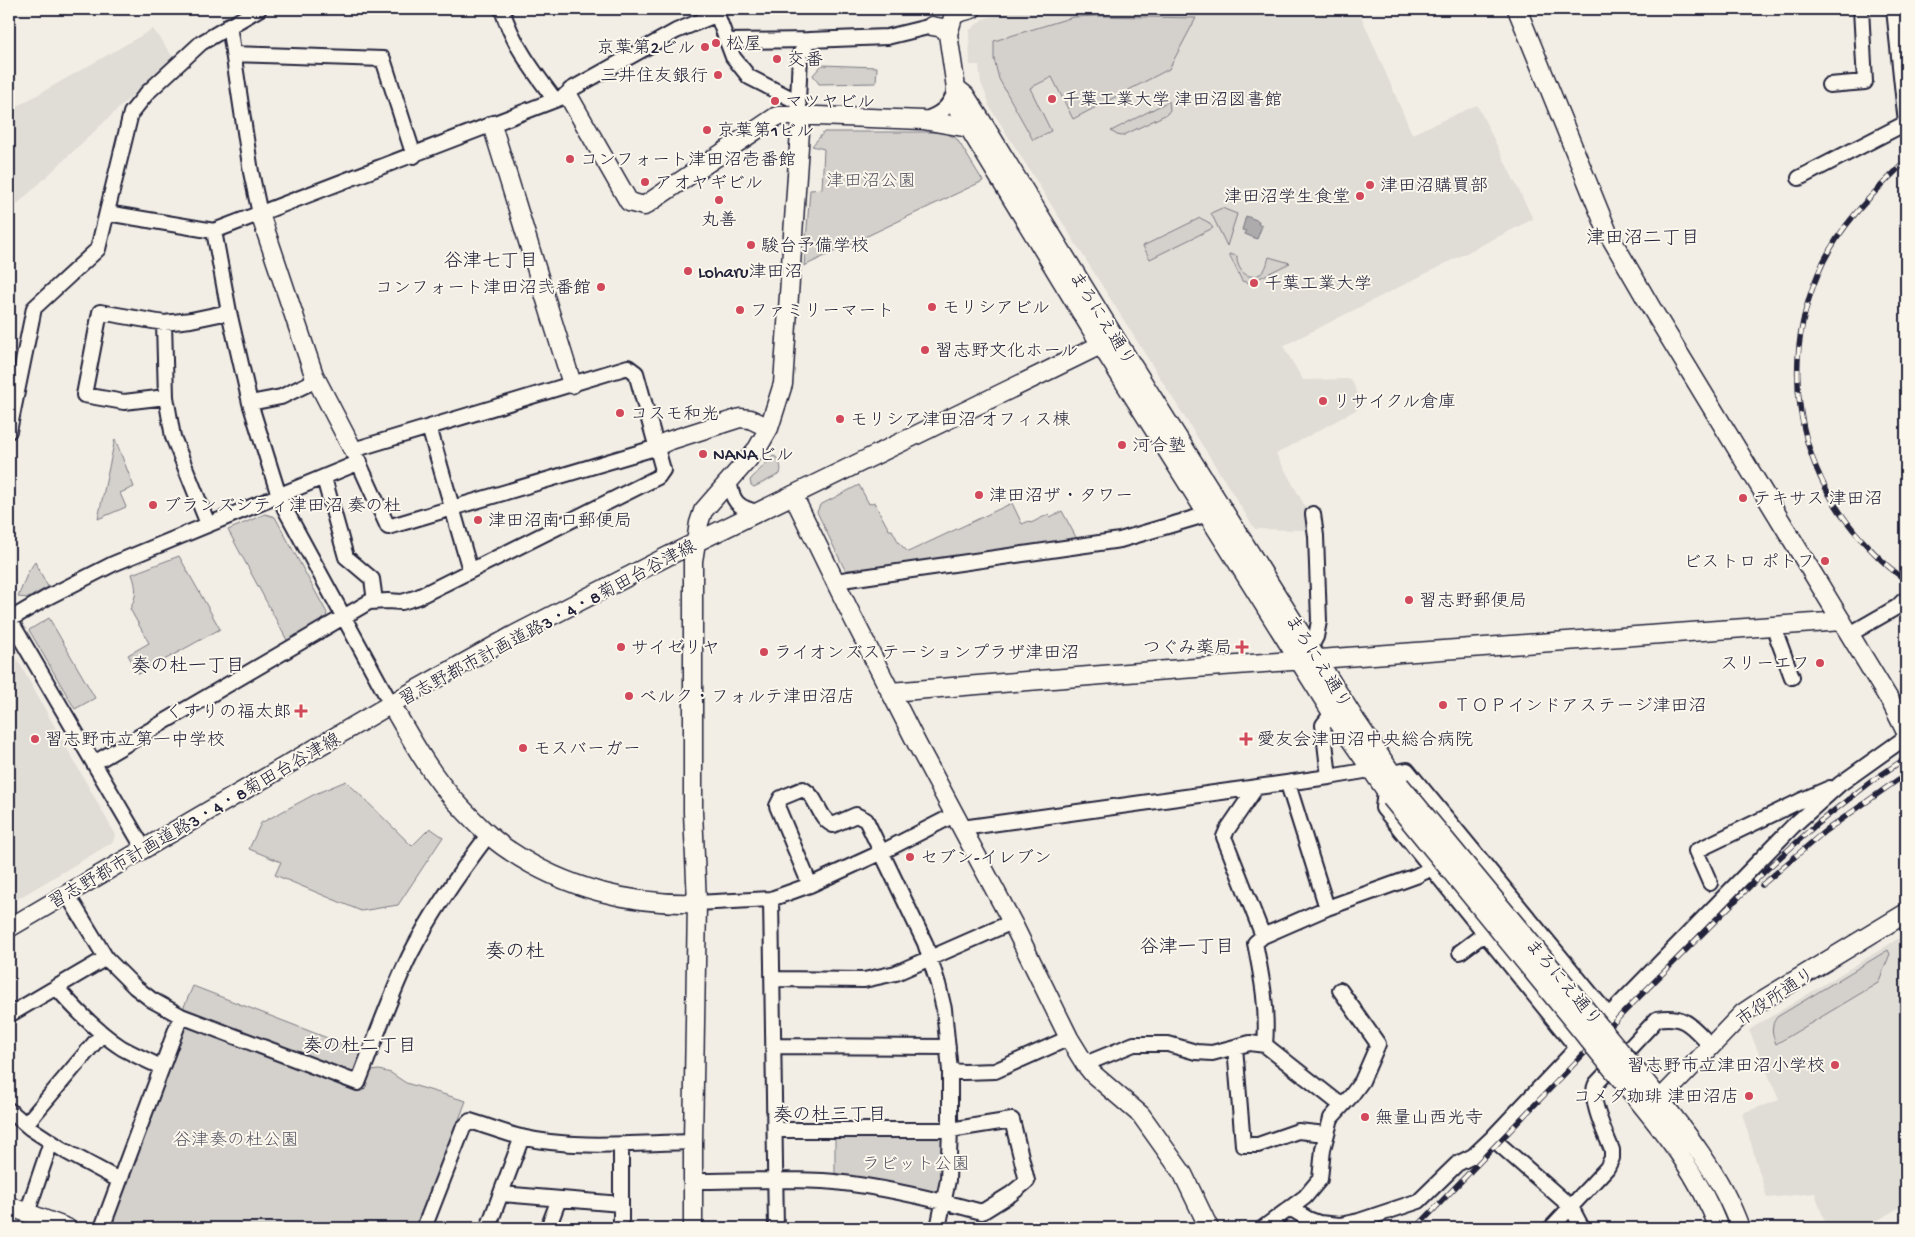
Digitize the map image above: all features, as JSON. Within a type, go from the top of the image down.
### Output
[{"type":"street","points":[[9,431],[34,308],[98,249],[131,113],[148,92],[172,68],[201,43],[259,9]]},
{"type":"street","points":[[502,9],[507,25],[526,61],[561,98],[629,202],[644,206],[778,116],[800,109],[923,120],[955,124],[969,128]]},
{"type":"street","points":[[726,41],[888,37],[972,9]]},
{"type":"street","points":[[1517,9],[1608,232],[1652,309],[1892,704],[1906,732]]},
{"type":"street","points":[[1829,85],[1865,82],[1861,9]]},
{"type":"street","points":[[1798,178],[1906,123],[1894,9]]},
{"type":"street","points":[[107,213],[214,231],[414,156],[561,98],[570,90],[676,31],[717,11],[733,57],[749,77],[800,109]]},
{"type":"street","points":[[948,34],[954,14]]},
{"type":"street","points":[[229,25],[251,172],[260,214],[316,380],[356,456],[388,527],[648,450],[668,440],[740,418],[750,419],[769,428]]},
{"type":"street","points":[[904,32],[932,26],[943,28],[948,34]]},
{"type":"street","name":"まろにえ通り","points":[[948,34],[956,88],[955,105],[1005,187],[1108,341],[1310,656],[1332,713],[1370,770],[1392,786]]},
{"type":"street","points":[[693,1228],[697,903],[694,812],[693,561],[699,523],[703,511],[757,449],[769,428],[783,384],[800,109],[800,54],[809,40]]},
{"type":"street","points":[[233,54],[383,59],[414,156]]},
{"type":"street","points":[[923,120],[938,116],[950,104],[956,88]]},
{"type":"street","name":"まろにえ通り","points":[[956,88],[965,95],[981,120],[1208,514],[1356,721],[1392,786],[1654,1106],[1716,1178],[1740,1228]]},
{"type":"street","points":[[492,125],[572,384]]},
{"type":"street","points":[[214,231],[229,312],[250,403],[279,496],[391,704],[418,750],[442,785],[458,804],[489,834],[508,850],[534,865],[588,888],[623,898],[652,902],[697,903],[772,900],[810,886],[882,852],[958,821],[1288,784],[1370,770]]},
{"type":"street","points":[[166,398],[124,402],[84,395],[100,312],[164,323],[191,320],[229,312]]},
{"type":"street","points":[[164,323],[166,398],[173,437],[208,524]]},
{"type":"street","name":"習志野都市計画道路3・4・8菊田台谷津線","points":[[9,928],[391,704],[514,635],[758,512],[1108,341]]},
{"type":"street","points":[[94,763],[362,606],[375,601],[402,602],[418,597],[658,477],[663,470],[636,373],[628,367],[429,427],[356,456],[324,478],[144,550],[84,578],[9,620],[144,849]]},
{"type":"street","points":[[250,403],[281,397],[316,380]]},
{"type":"street","points":[[429,427],[470,570]]},
{"type":"street","points":[[324,478],[346,557],[372,579],[375,601]]},
{"type":"street","points":[[729,480],[731,495],[738,504],[747,510],[758,512]]},
{"type":"street","points":[[793,495],[890,692],[1012,922],[1069,1038],[1093,1074],[1141,1115],[1183,1174],[1209,1228]]},
{"type":"street","points":[[835,581],[1120,540],[1208,514]]},
{"type":"street","points":[[1310,656],[1316,637],[1318,621],[1316,536],[1313,514]]},
{"type":"street","points":[[890,692],[1310,656],[1773,626],[1846,627],[1897,607],[1903,600]]},
{"type":"street","points":[[1773,626],[1792,677]]},
{"type":"street","points":[[1329,777],[1323,725],[1332,713]]},
{"type":"street","points":[[1290,1208],[1308,1219],[1319,1223],[1340,1225],[1359,1221],[1419,1201],[1457,1164],[1473,1156],[1492,1138],[1793,826],[1840,784],[1906,737]]},
{"type":"street","points":[[1577,1048],[1383,808],[1392,786],[1407,770],[1609,1016]]},
{"type":"street","points":[[1288,784],[1327,908]]},
{"type":"street","points":[[1710,883],[1696,851],[1840,784]]},
{"type":"street","points":[[1255,788],[1227,830],[1224,838],[1264,936]]},
{"type":"street","points":[[810,886],[777,806],[781,798],[803,789],[811,794],[825,821],[833,825],[856,816],[866,820],[919,928],[931,958],[944,1009],[950,1070],[948,1180],[938,1228]]},
{"type":"street","points":[[67,894],[106,958],[135,987],[152,1000],[181,1016],[358,1082],[410,955],[469,860],[489,834]]},
{"type":"street","points":[[1265,1045],[1267,1022],[1264,986],[1255,943],[1264,936],[1327,908],[1416,876],[1432,868]]},
{"type":"street","points":[[772,900],[776,1228]]},
{"type":"street","name":"市役所通り","points":[[1654,1106],[1743,1013],[1906,913]]},
{"type":"street","points":[[773,979],[864,980],[896,974],[1012,922]]},
{"type":"street","points":[[1460,952],[1484,934]]},
{"type":"street","points":[[9,1016],[106,958]]},
{"type":"street","points":[[56,987],[75,1009],[102,1034],[123,1048],[161,1067]]},
{"type":"street","points":[[1263,1228],[1305,1197],[1320,1179],[1326,1134],[1331,1118],[1362,1081],[1378,1044],[1340,990]]},
{"type":"street","points":[[102,1228],[181,1016]]},
{"type":"street","points":[[1552,1228],[1607,1168],[1612,1158],[1612,1150],[1595,1099],[1593,1089],[1596,1084],[1657,1019],[1678,1018],[1688,1024],[1711,1046]]},
{"type":"street","points":[[26,1124],[102,1034]]},
{"type":"street","points":[[950,1070],[964,1072],[995,1071],[1069,1038]]},
{"type":"street","points":[[1085,1064],[1134,1044],[1168,1044],[1196,1052],[1212,1053],[1250,1043],[1265,1045],[1341,1105]]},
{"type":"street","points":[[774,1046],[948,1047]]},
{"type":"street","points":[[1235,1047],[1243,1145],[1258,1145],[1298,1131],[1326,1134]]},
{"type":"street","name":"まろにえ通り","points":[[1654,1106],[1707,1198],[1718,1228]]},
{"type":"street","points":[[9,1110],[65,1151],[119,1180]]},
{"type":"street","points":[[694,1181],[775,1180],[843,1183],[886,1189],[982,1212],[1012,1194],[1026,1181],[1012,1120],[950,1130],[776,1130]]},
{"type":"street","points":[[424,1228],[463,1128],[470,1121],[522,1137],[569,1144],[693,1142]]},
{"type":"street","points":[[488,1228],[522,1137]]},
{"type":"street","points":[[1492,1138],[1571,1207],[1582,1228]]},
{"type":"street","points":[[27,1213],[51,1142]]},
{"type":"street","points":[[621,1144],[621,1228]]},
{"type":"street","points":[[501,1194],[621,1204]]},
{"type":"street","points":[[548,1228],[559,1199]]},
{"type":"street","points":[[9,1206],[67,1228]]},
{"type":"shaded area","name":"千葉工業大学","points":[[1022,9],[1358,9],[1412,134],[1477,105],[1533,219],[1283,346],[1303,380],[1351,379],[1363,406],[1276,454],[1306,508],[1307,530],[1255,529],[988,104],[989,102],[981,83],[979,65],[970,65],[969,31],[983,19]]},
{"type":"shaded area","points":[[153,29],[173,57],[9,212],[9,111]]},
{"type":"shaded area","points":[[1246,216],[1259,221],[1258,224],[1262,226],[1257,239],[1245,234],[1246,231],[1242,230]]},
{"type":"shaded area","name":"習志野市立第一中学校","points":[[9,645],[115,834],[113,842],[9,904]]},
{"type":"shaded area","name":"習志野市立津田沼小学校","points":[[1906,934],[1906,1203],[1865,1228],[1827,1228],[1815,1193],[1767,1198],[1742,1113],[1779,1100],[1749,1030]]},
{"type":"green space","points":[[1073,17],[1196,18],[1169,69],[1073,119],[1052,77],[1030,88],[1051,131],[1033,140],[999,79],[994,59],[994,41]]},
{"type":"green space","points":[[822,65],[877,67],[876,83],[819,84],[813,75]]},
{"type":"green space","points":[[1169,101],[1170,110],[1167,114],[1122,136],[1111,131]]},
{"type":"green space","name":"津田沼公園","points":[[824,132],[944,132],[957,139],[983,181],[804,266],[810,190],[822,189],[824,149],[812,146]]},
{"type":"green space","points":[[1222,208],[1237,214],[1227,246],[1211,213]]},
{"type":"green space","points":[[1200,218],[1208,222],[1213,228],[1150,259],[1143,246]]},
{"type":"green space","points":[[1229,254],[1237,256],[1240,269],[1251,276],[1264,271],[1269,257],[1290,263],[1249,283],[1242,281]]},
{"type":"green space","points":[[115,439],[134,487],[120,493],[126,507],[98,519]]},
{"type":"green space","points":[[773,456],[780,463],[780,474],[754,487],[751,485],[750,480]]},
{"type":"green space","points":[[859,485],[869,504],[874,502],[889,530],[892,530],[899,543],[908,552],[1012,503],[1022,524],[1029,521],[1031,523],[1049,514],[1050,517],[1062,511],[1077,539],[847,570],[844,568],[817,512],[820,505]]},
{"type":"green space","points":[[265,514],[275,517],[327,613],[324,624],[289,644],[228,530]]},
{"type":"green space","points":[[179,556],[220,629],[139,674],[128,655],[149,643],[130,609],[136,592],[132,574]]},
{"type":"green space","points":[[35,562],[48,587],[28,598],[18,597],[28,572]]},
{"type":"green space","points":[[49,618],[95,698],[75,709],[29,630]]},
{"type":"green space","points":[[346,781],[412,846],[430,828],[443,837],[398,905],[361,911],[275,875],[281,862],[249,849],[261,823],[315,794]]},
{"type":"green space","points":[[1888,950],[1890,954],[1878,983],[1776,1044],[1772,1030],[1777,1017]]},
{"type":"green space","points":[[193,986],[361,1051],[352,1075],[183,1009]]},
{"type":"green space","name":"谷津奏の杜公園","points":[[182,1025],[363,1087],[370,1071],[379,1070],[391,1073],[406,1083],[466,1101],[418,1228],[107,1228]]},
{"type":"green space","name":"ラビット公園","points":[[939,1135],[945,1143],[944,1189],[935,1194],[835,1176],[835,1136]]},
{"type":"railway","points":[[1906,161],[1880,186],[1845,227],[1818,274],[1806,308],[1800,343],[1798,378],[1801,413],[1809,447],[1822,479],[1839,510],[1861,539],[1877,556],[1906,580]]},
{"type":"railway","points":[[1416,1228],[1625,1011],[1766,870],[1818,823],[1872,781],[1906,758]]},
{"type":"railway","points":[[1762,885],[1825,831],[1906,774]]},
{"type":"place","name":"松屋","points":[[716,43]]},
{"type":"place","name":"京葉第2ビル","points":[[705,47]]},
{"type":"place","name":"交番","points":[[777,59]]},
{"type":"place","name":"三井住友銀行","points":[[718,75]]},
{"type":"place","name":"千葉工業大学 津田沼図書館","points":[[1052,99]]},
{"type":"place","name":"マツヤビル","points":[[775,101]]},
{"type":"place","name":"京葉第1ビル","points":[[707,130]]},
{"type":"place","name":"コンフォート津田沼壱番館","points":[[570,159]]},
{"type":"place","name":"アオヤギビル","points":[[645,182]]},
{"type":"place","name":"津田沼購買部","points":[[1370,185]]},
{"type":"place","name":"津田沼学生食堂","points":[[1360,196]]},
{"type":"place","name":"丸善","points":[[719,200]]},
{"type":"place","name":"駿台予備学校","points":[[751,245]]},
{"type":"place","name":"Loharu津田沼","points":[[688,271]]},
{"type":"place","name":"千葉工業大学","points":[[1254,283]]},
{"type":"place","name":"コンフォート津田沼弐番館","points":[[601,287]]},
{"type":"place","name":"モリシアビル","points":[[932,307]]},
{"type":"place","name":"ファミリーマート","points":[[740,310]]},
{"type":"place","name":"習志野文化ホール","points":[[925,350]]},
{"type":"place","name":"リサイクル倉庫","points":[[1323,401]]},
{"type":"place","name":"コスモ和光","points":[[620,413]]},
{"type":"place","name":"モリシア津田沼 オフィス棟","points":[[840,419]]},
{"type":"place","name":"河合塾","points":[[1122,445]]},
{"type":"place","name":"NANAビル","points":[[703,454]]},
{"type":"place","name":"津田沼ザ・タワー","points":[[979,495]]},
{"type":"place","name":"テキサス 津田沼","points":[[1743,498]]},
{"type":"place","name":"ブランズシティ津田沼 奏の杜","points":[[153,505]]},
{"type":"place","name":"津田沼南口郵便局","points":[[478,520]]},
{"type":"place","name":"ビストロ ポトフ","points":[[1825,561]]},
{"type":"place","name":"習志野郵便局","points":[[1409,600]]},
{"type":"place","name":"サイゼリヤ","points":[[621,647]]},
{"type":"place","name":"つぐみ薬局","points":[[1242,647]]},
{"type":"place","name":"ライオンズステーションプラザ津田沼","points":[[764,652]]},
{"type":"place","name":"スリーエフ","points":[[1820,663]]},
{"type":"place","name":"ベルク・フォルテ津田沼店","points":[[629,696]]},
{"type":"place","name":"ＴＯＰインドアステージ津田沼","points":[[1443,705]]},
{"type":"place","name":"くすりの福太郎","points":[[301,711]]},
{"type":"place","name":"習志野市立第一中学校","points":[[35,739]]},
{"type":"place","name":"愛友会津田沼中央総合病院","points":[[1246,739]]},
{"type":"place","name":"モスバーガー","points":[[523,748]]},
{"type":"place","name":"セブン-イレブン","points":[[910,857]]},
{"type":"place","name":"習志野市立津田沼小学校","points":[[1835,1065]]},
{"type":"place","name":"コメダ珈琲 津田沼店","points":[[1749,1096]]},
{"type":"place","name":"無量山西光寺","points":[[1365,1117]]},
{"type":"district","name":"津田沼二丁目","points":[[1643,236]]},
{"type":"district","name":"谷津七丁目","points":[[491,259]]},
{"type":"district","name":"奏の杜一丁目","points":[[188,664]]},
{"type":"district","name":"谷津一丁目","points":[[1187,945]]},
{"type":"district","name":"奏の杜","points":[[515,950]]},
{"type":"district","name":"奏の杜二丁目","points":[[360,1044]]},
{"type":"district","name":"奏の杜三丁目","points":[[830,1113]]}]
